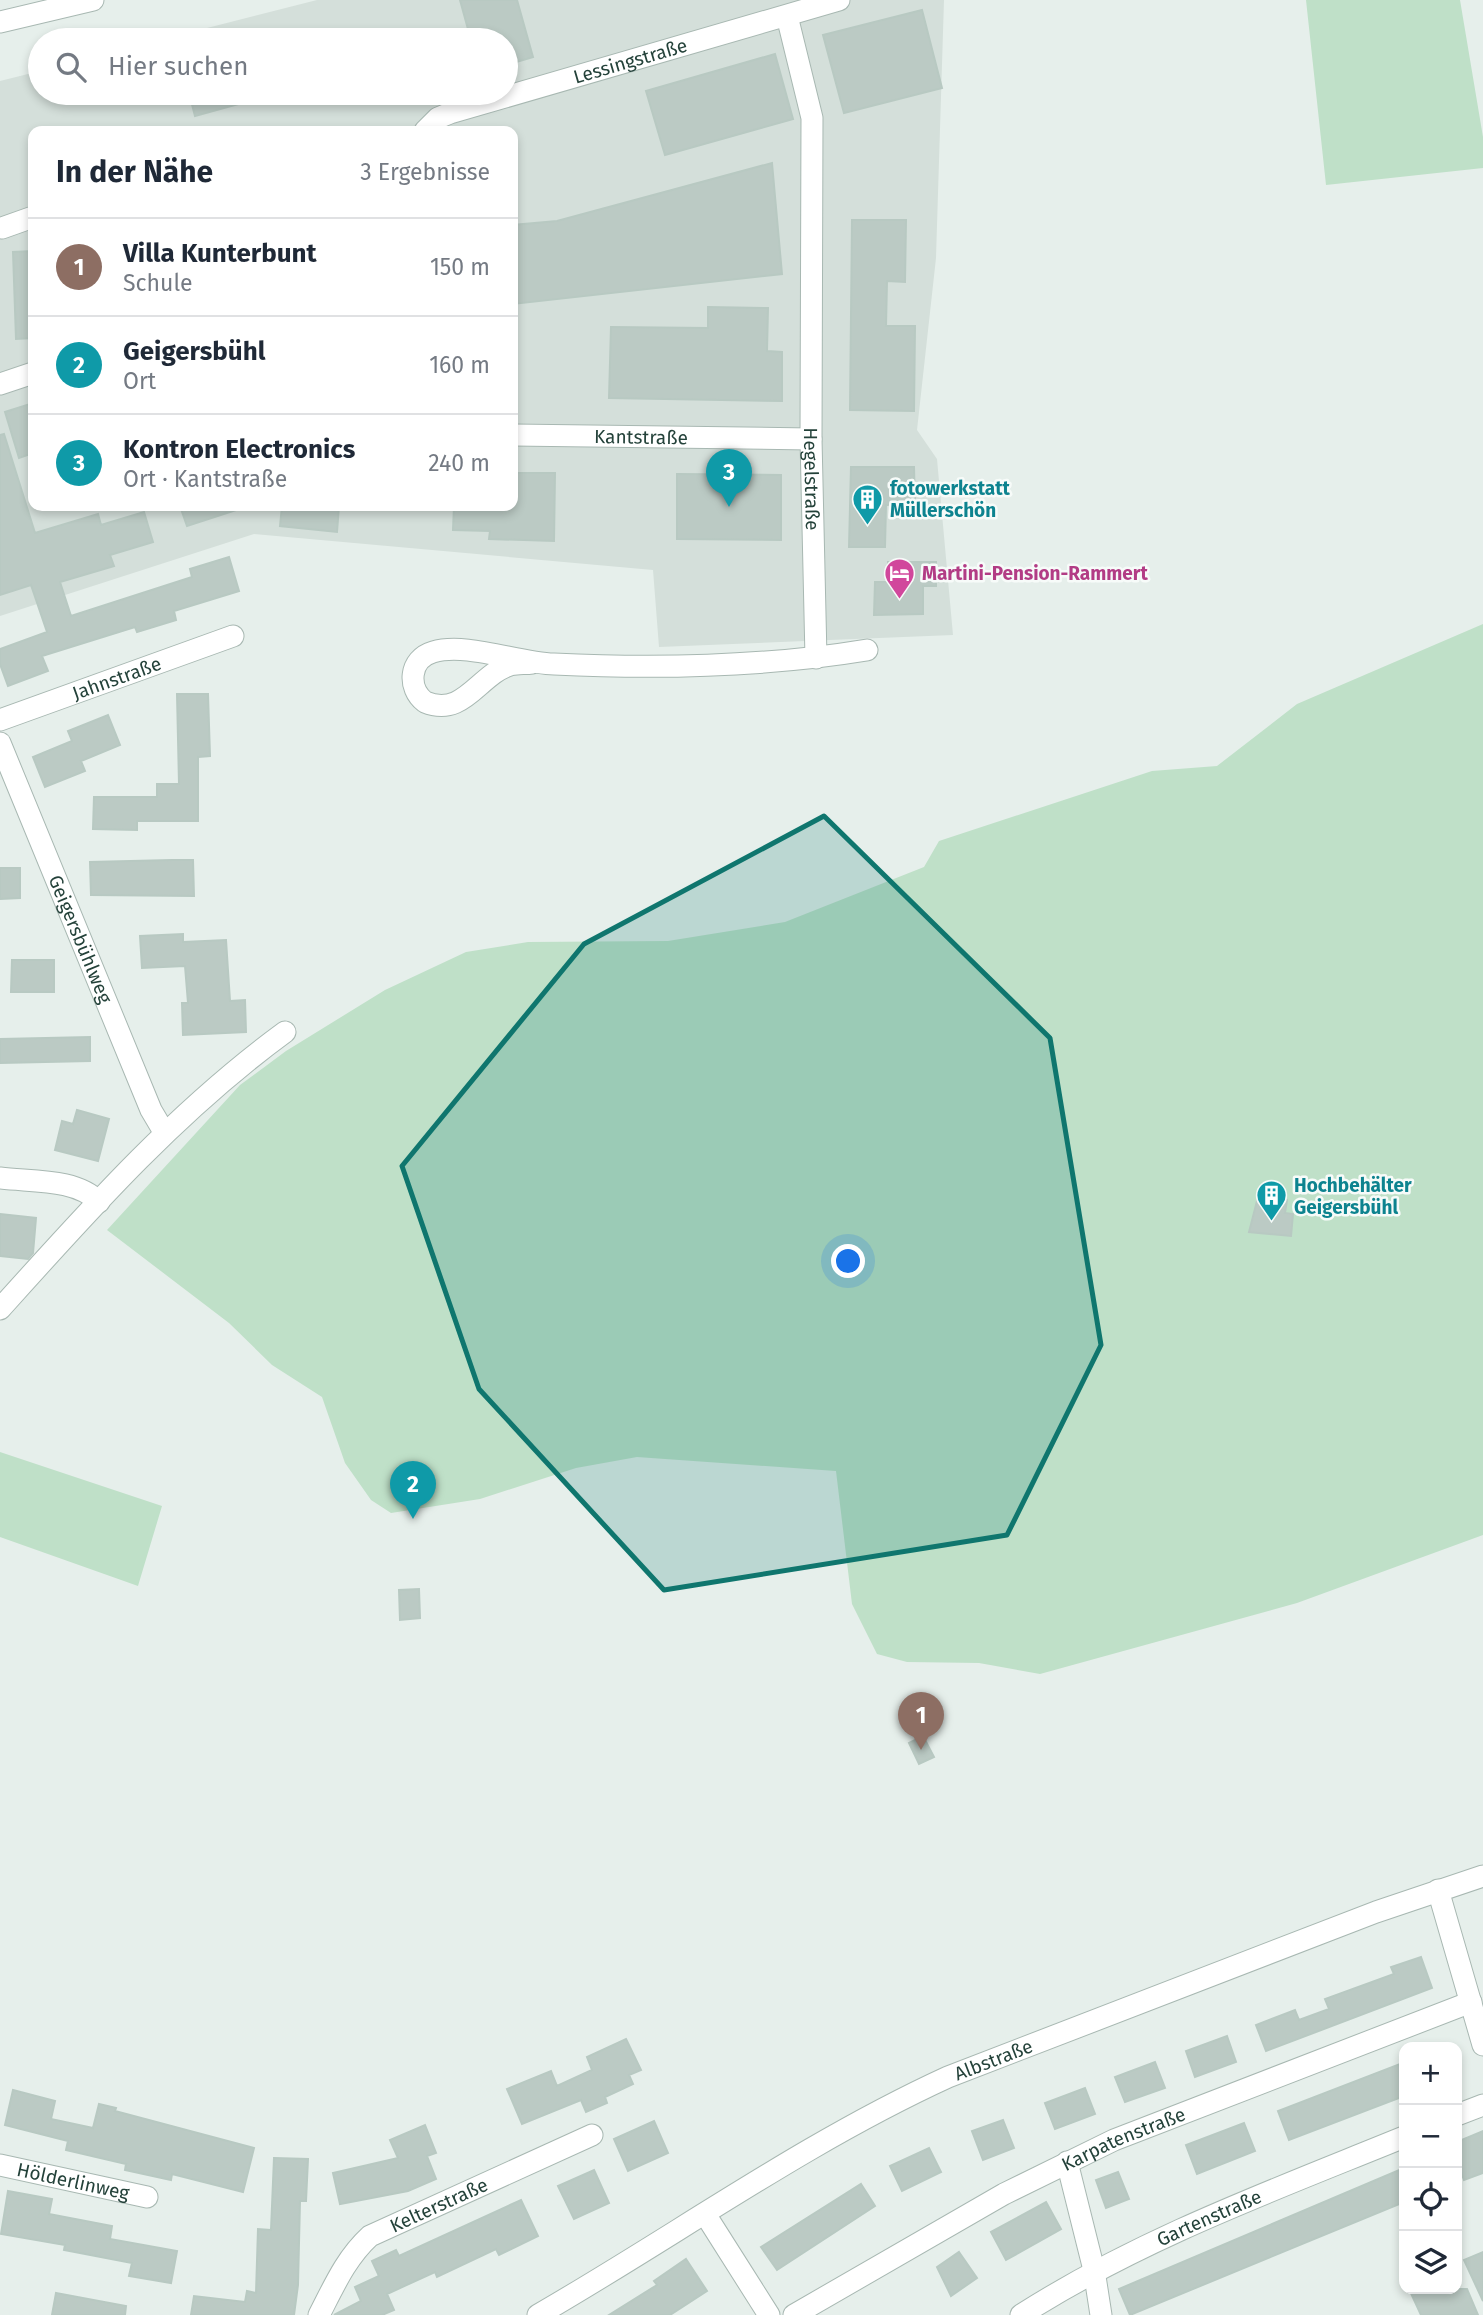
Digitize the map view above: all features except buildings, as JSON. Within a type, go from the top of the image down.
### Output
[{"type":"street","points":[[0,22],[93,0]]},
{"type":"street","name":"Lessingstraße","points":[[518,93],[839,0]]},
{"type":"street","name":"Hegelstraße","points":[[787,16],[812,118],[811,439],[816,659]]},
{"type":"street","name":"Lessingstraße","points":[[430,126],[438,118],[478,105]]},
{"type":"street","points":[[2,228],[28,220]]},
{"type":"street","points":[[0,384],[28,375]]},
{"type":"street","name":"Kantstraße","points":[[518,435],[811,439]]},
{"type":"street","name":"Jahnstraße","points":[[0,720],[233,636]]},
{"type":"street","points":[[532,663],[503,669],[463,700],[441,707],[425,702],[413,684],[416,664],[430,652],[470,651],[532,663],[709,666],[816,659],[867,650]]},
{"type":"street","name":"Geigersbühlweg","points":[[0,743],[151,1110],[164,1132]]},
{"type":"street","points":[[0,1309],[164,1132],[232,1073],[285,1032]]},
{"type":"street","points":[[0,1178],[75,1187],[89,1191],[99,1202]]},
{"type":"street","name":"Albstraße","points":[[538,2315],[816,2144],[884,2106],[948,2077],[1438,1890],[1483,1876]]},
{"type":"street","points":[[1438,1890],[1483,2045]]},
{"type":"street","name":"Karpatenstraße","points":[[794,2315],[975,2210],[1067,2162],[1168,2118],[1471,2002]]},
{"type":"street","points":[[1462,2113],[1483,2105]]},
{"type":"street","name":"Kelterstraße","points":[[319,2315],[342,2269],[370,2236],[592,2136]]},
{"type":"street","name":"Gartenstraße","points":[[1021,2315],[1094,2270],[1399,2139]]},
{"type":"street","points":[[1067,2162],[1094,2270],[1101,2315]]},
{"type":"street","name":"Hölderlinweg","points":[[0,2165],[147,2197]]},
{"type":"street","points":[[705,2214],[769,2315]]},
{"type":"highlighted area","points":[[824,816],[1050,1038],[1101,1345],[1007,1535],[664,1590],[479,1389],[402,1166],[584,944]]},
{"type":"shaded area","points":[[317,0],[944,0],[936,258],[917,430],[937,459],[953,635],[659,647],[653,570],[254,534],[0,616],[0,81],[28,74],[28,105],[518,105],[518,28],[207,28]]},
{"type":"green space","points":[[1306,0],[1460,0],[1483,137],[1483,168],[1326,185]]},
{"type":"green space","points":[[1483,624],[1483,1535],[1297,1603],[1040,1674],[979,1663],[907,1662],[877,1654],[852,1604],[836,1471],[637,1457],[576,1468],[480,1499],[391,1513],[371,1500],[345,1463],[322,1397],[272,1365],[229,1323],[107,1230],[240,1085],[286,1051],[385,990],[466,952],[528,942],[668,941],[785,922],[924,867],[939,841],[1152,771],[1217,766],[1297,704]]},
{"type":"green space","points":[[0,1452],[162,1506],[138,1586],[0,1537]]},
{"type":"place","name":"Kontron Electronics","points":[[729,507]]},
{"type":"place","name":"fotowerkstatt Müllerschön","points":[[867,526]]},
{"type":"place","name":"Martini-Pension-Rammert","points":[[899,600]]},
{"type":"place","name":"Hochbehälter Geigersbühl","points":[[1271,1223]]},
{"type":"place","name":"Geigersbühl","points":[[413,1519]]},
{"type":"place","name":"Villa Kunterbunt","points":[[921,1750]]}]
